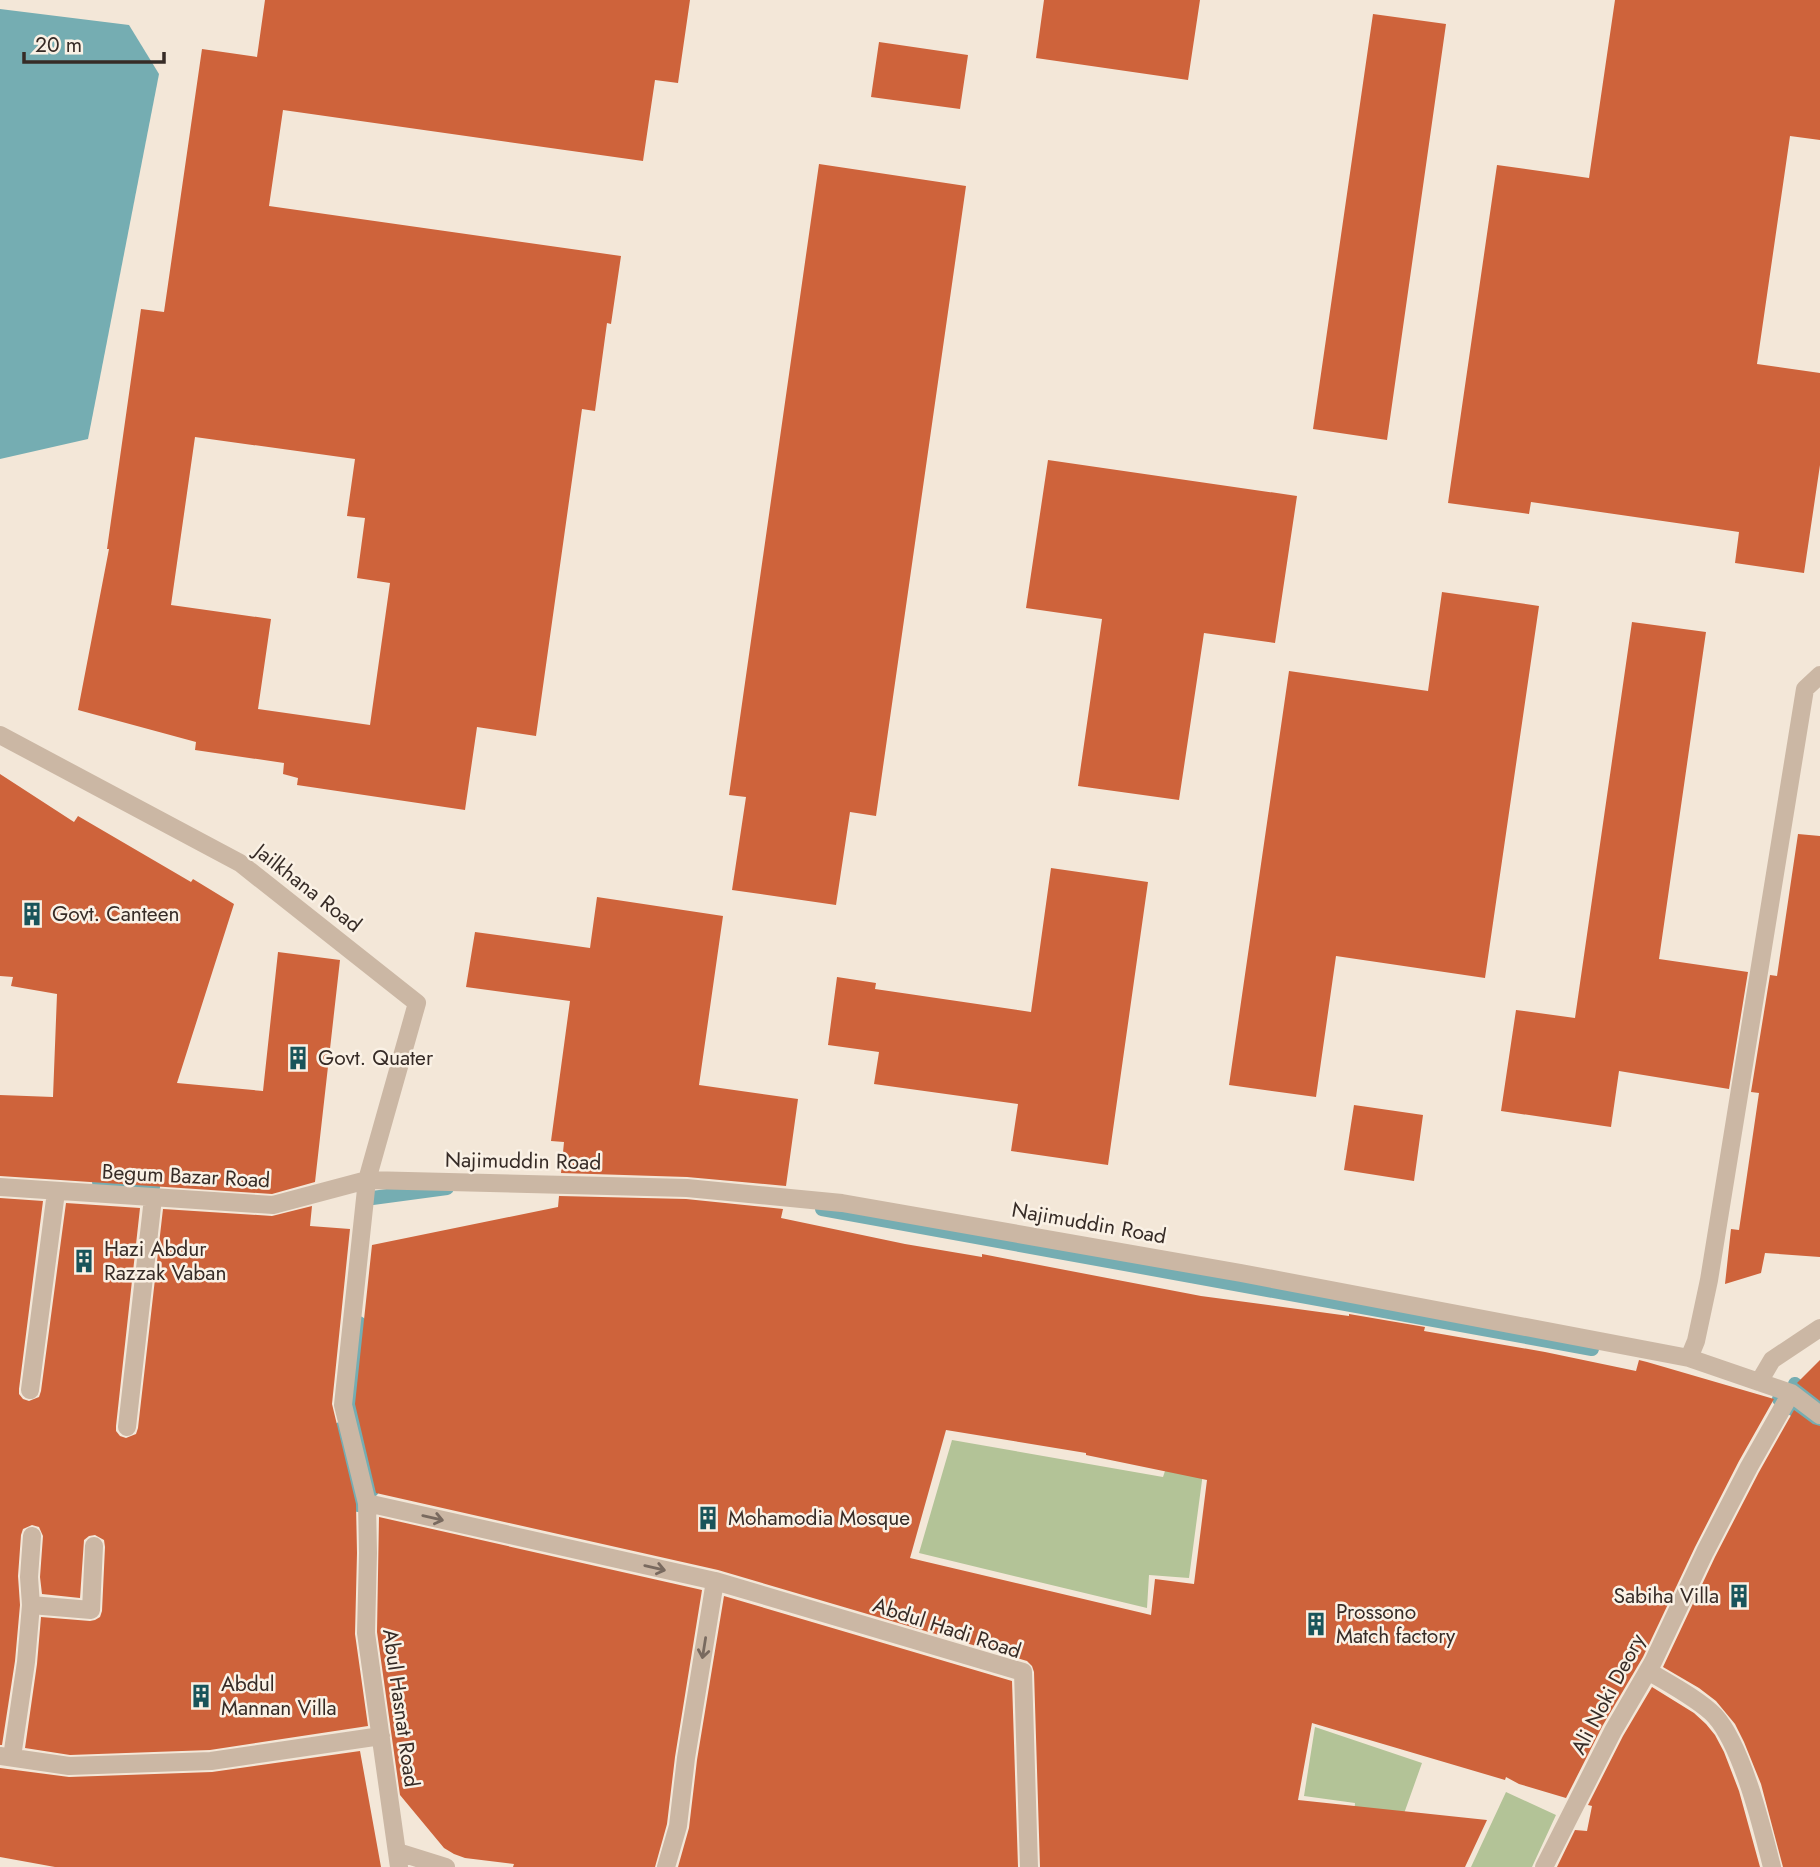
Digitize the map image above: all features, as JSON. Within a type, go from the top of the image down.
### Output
[{"type":"street","points":[[1689,1358],[1696,1341],[1709,1280],[1805,689],[1820,675]]},
{"type":"street","name":"Jailkhana Road","points":[[0,735],[240,863],[417,1003],[368,1180]]},
{"type":"street","name":"Najimuddin Road","points":[[368,1180],[687,1188],[842,1203],[1255,1276],[1689,1358],[1791,1393],[1820,1415]]},
{"type":"street","name":"Begum Bazar Road","points":[[0,1187],[273,1205],[368,1180]]},
{"type":"street","name":"Abul Hasnat Road","points":[[368,1180],[343,1405],[367,1503],[369,1553],[366,1633],[399,1860]]},
{"type":"street","points":[[30,1390],[56,1192]]},
{"type":"street","points":[[127,1427],[153,1198]]},
{"type":"street","points":[[1759,1382],[1772,1360],[1820,1328]]},
{"type":"street","name":"Ali Noki Deory","points":[[1544,1867],[1612,1731],[1648,1671],[1704,1552],[1791,1393]]},
{"type":"street","name":"Abdul Hadi Road","points":[[367,1503],[715,1581],[1023,1672],[1029,1867]]},
{"type":"street","points":[[32,1536],[29,1577],[31,1605],[26,1662],[6,1756],[69,1766],[211,1761],[381,1736]]},
{"type":"street","points":[[31,1605],[91,1610],[94,1546]]},
{"type":"street","points":[[666,1867],[678,1826],[686,1758],[715,1581]]},
{"type":"street","points":[[1648,1671],[1713,1714],[1725,1728],[1740,1761],[1772,1867]]},
{"type":"street","points":[[399,1860],[446,1867]]},
{"type":"green space","points":[[952,1440],[1163,1477],[1167,1465],[1203,1473],[1189,1578],[1149,1575],[1147,1608],[919,1553]]},
{"type":"green space","points":[[1315,1727],[1422,1763],[1385,1867],[1350,1867],[1355,1803],[1304,1796]]},
{"type":"green space","points":[[1506,1792],[1556,1815],[1532,1867],[1471,1867]]},
{"type":"water","points":[[0,9],[129,25],[159,74],[88,439],[0,459]]},
{"type":"building","points":[[265,0],[690,0],[678,83],[655,80],[643,161],[283,110],[269,206],[621,256],[611,324],[607,323],[595,411],[582,409],[536,736],[477,727],[465,810],[297,785],[298,778],[283,774],[284,763],[195,750],[196,742],[78,710],[109,549],[141,309],[164,312],[202,49],[257,57]],"holes":[[[195,437],[355,459],[347,516],[365,518],[357,578],[390,583],[370,725],[258,709],[271,619],[171,605]]]},
{"type":"building","points":[[1044,0],[1200,0],[1188,80],[1036,58]]},
{"type":"building","points":[[1615,0],[1820,0],[1820,140],[1790,136],[1757,364],[1820,373],[1820,465],[1804,573],[1735,563],[1739,532],[1531,502],[1529,514],[1448,503],[1497,165],[1589,178]]},
{"type":"building","points":[[1373,14],[1446,24],[1387,440],[1313,429]]},
{"type":"building","points":[[879,42],[968,55],[960,109],[871,97]]},
{"type":"building","points":[[819,164],[966,186],[876,816],[850,812],[836,905],[732,890],[746,797],[729,795]]},
{"type":"building","points":[[1048,460],[1297,496],[1275,643],[1204,633],[1179,800],[1078,786],[1102,619],[1026,608]]},
{"type":"building","points":[[1442,592],[1539,606],[1485,978],[1336,956],[1316,1097],[1229,1085],[1289,671],[1428,691]]},
{"type":"building","points":[[1632,622],[1706,632],[1659,959],[1748,972],[1729,1089],[1619,1071],[1611,1127],[1501,1111],[1516,1010],[1575,1018]]},
{"type":"building","points":[[0,774],[74,822],[78,816],[234,904],[177,1083],[263,1091],[278,952],[340,960],[315,1182],[272,1194],[0,1176],[0,1095],[53,1097],[57,994],[11,986],[13,977],[0,976]]},
{"type":"building","points":[[1798,834],[1820,836],[1820,1257],[1765,1253],[1761,1273],[1725,1284],[1731,1229],[1739,1230],[1759,1093],[1751,1092],[1770,975],[1777,976]]},
{"type":"building","points":[[1051,868],[1148,882],[1108,1165],[1011,1151],[1018,1104],[874,1084],[879,1052],[828,1045],[837,977],[876,983],[875,989],[1031,1012]]},
{"type":"building","points":[[597,897],[723,916],[699,1085],[798,1099],[786,1186],[687,1177],[561,1173],[564,1142],[551,1141],[570,1001],[466,987],[475,932],[590,948]]},
{"type":"building","points":[[1354,1105],[1423,1115],[1414,1181],[1344,1170]]},
{"type":"building","points":[[559,1196],[686,1199],[783,1209],[781,1218],[905,1244],[982,1257],[982,1254],[1201,1296],[1349,1314],[1425,1327],[1424,1331],[1636,1371],[1639,1360],[1774,1399],[1695,1547],[1643,1657],[1603,1725],[1566,1798],[1519,1784],[1506,1777],[1505,1780],[1312,1723],[1298,1800],[1487,1820],[1465,1867],[1040,1867],[1034,1672],[1027,1661],[718,1570],[376,1493],[355,1404],[372,1245],[558,1207]],"holes":[[[946,1430],[1086,1453],[1207,1480],[1194,1584],[1155,1579],[1151,1615],[910,1558]]]},
{"type":"building","points":[[0,1198],[43,1201],[19,1389],[23,1399],[29,1401],[39,1397],[41,1391],[66,1203],[140,1208],[116,1426],[120,1436],[126,1438],[136,1434],[138,1428],[163,1209],[272,1216],[312,1206],[310,1226],[350,1229],[332,1404],[356,1504],[355,1634],[368,1726],[210,1750],[70,1755],[25,1748],[41,1617],[90,1621],[100,1617],[105,1547],[104,1540],[95,1535],[84,1540],[80,1598],[42,1594],[40,1577],[43,1536],[39,1527],[32,1525],[23,1529],[21,1535],[18,1576],[20,1605],[15,1661],[0,1745]]},
{"type":"building","points":[[1820,1360],[1820,1401],[1797,1383]]},
{"type":"building","points":[[1794,1410],[1820,1426],[1820,1867],[1783,1867],[1761,1784],[1735,1724],[1716,1701],[1663,1667],[1715,1557]]},
{"type":"building","points":[[379,1517],[702,1590],[667,1824],[655,1867],[513,1867],[514,1864],[465,1858],[444,1848],[400,1795],[377,1632]]},
{"type":"building","points":[[724,1596],[1012,1681],[1018,1867],[678,1867],[689,1828],[697,1760]]},
{"type":"building","points":[[1652,1687],[1694,1713],[1715,1735],[1739,1791],[1760,1867],[1557,1867],[1575,1830],[1587,1831],[1592,1806],[1588,1805],[1623,1736]]},
{"type":"building","points":[[360,1751],[381,1867],[55,1867],[0,1857],[0,1768],[69,1777],[212,1772]]},
{"type":"waterway","points":[[99,1182],[153,1187]]},
{"type":"waterway","points":[[365,1209],[365,1199],[447,1188]]},
{"type":"waterway","points":[[822,1209],[1592,1349]]},
{"type":"waterway","points":[[359,1323],[355,1405],[372,1490]]},
{"type":"waterway","points":[[1795,1384],[1820,1403]]},
{"type":"waterway","points":[[1779,1399],[1820,1428]]},
{"type":"waterway","points":[[340,1429],[358,1505]]},
{"type":"place","name":"Govt. Canteen","points":[[32,914]]},
{"type":"place","name":"Govt. Quater","points":[[298,1058]]},
{"type":"place","name":"Hazi Abdur Razzak Vaban","points":[[84,1261]]},
{"type":"place","name":"Mohamodia Mosque","points":[[708,1518]]},
{"type":"place","name":"Sabiha Villa","points":[[1739,1596]]},
{"type":"place","name":"Prossono Match factory","points":[[1316,1624]]},
{"type":"place","name":"Abdul Mannan Villa","points":[[201,1696]]}]
